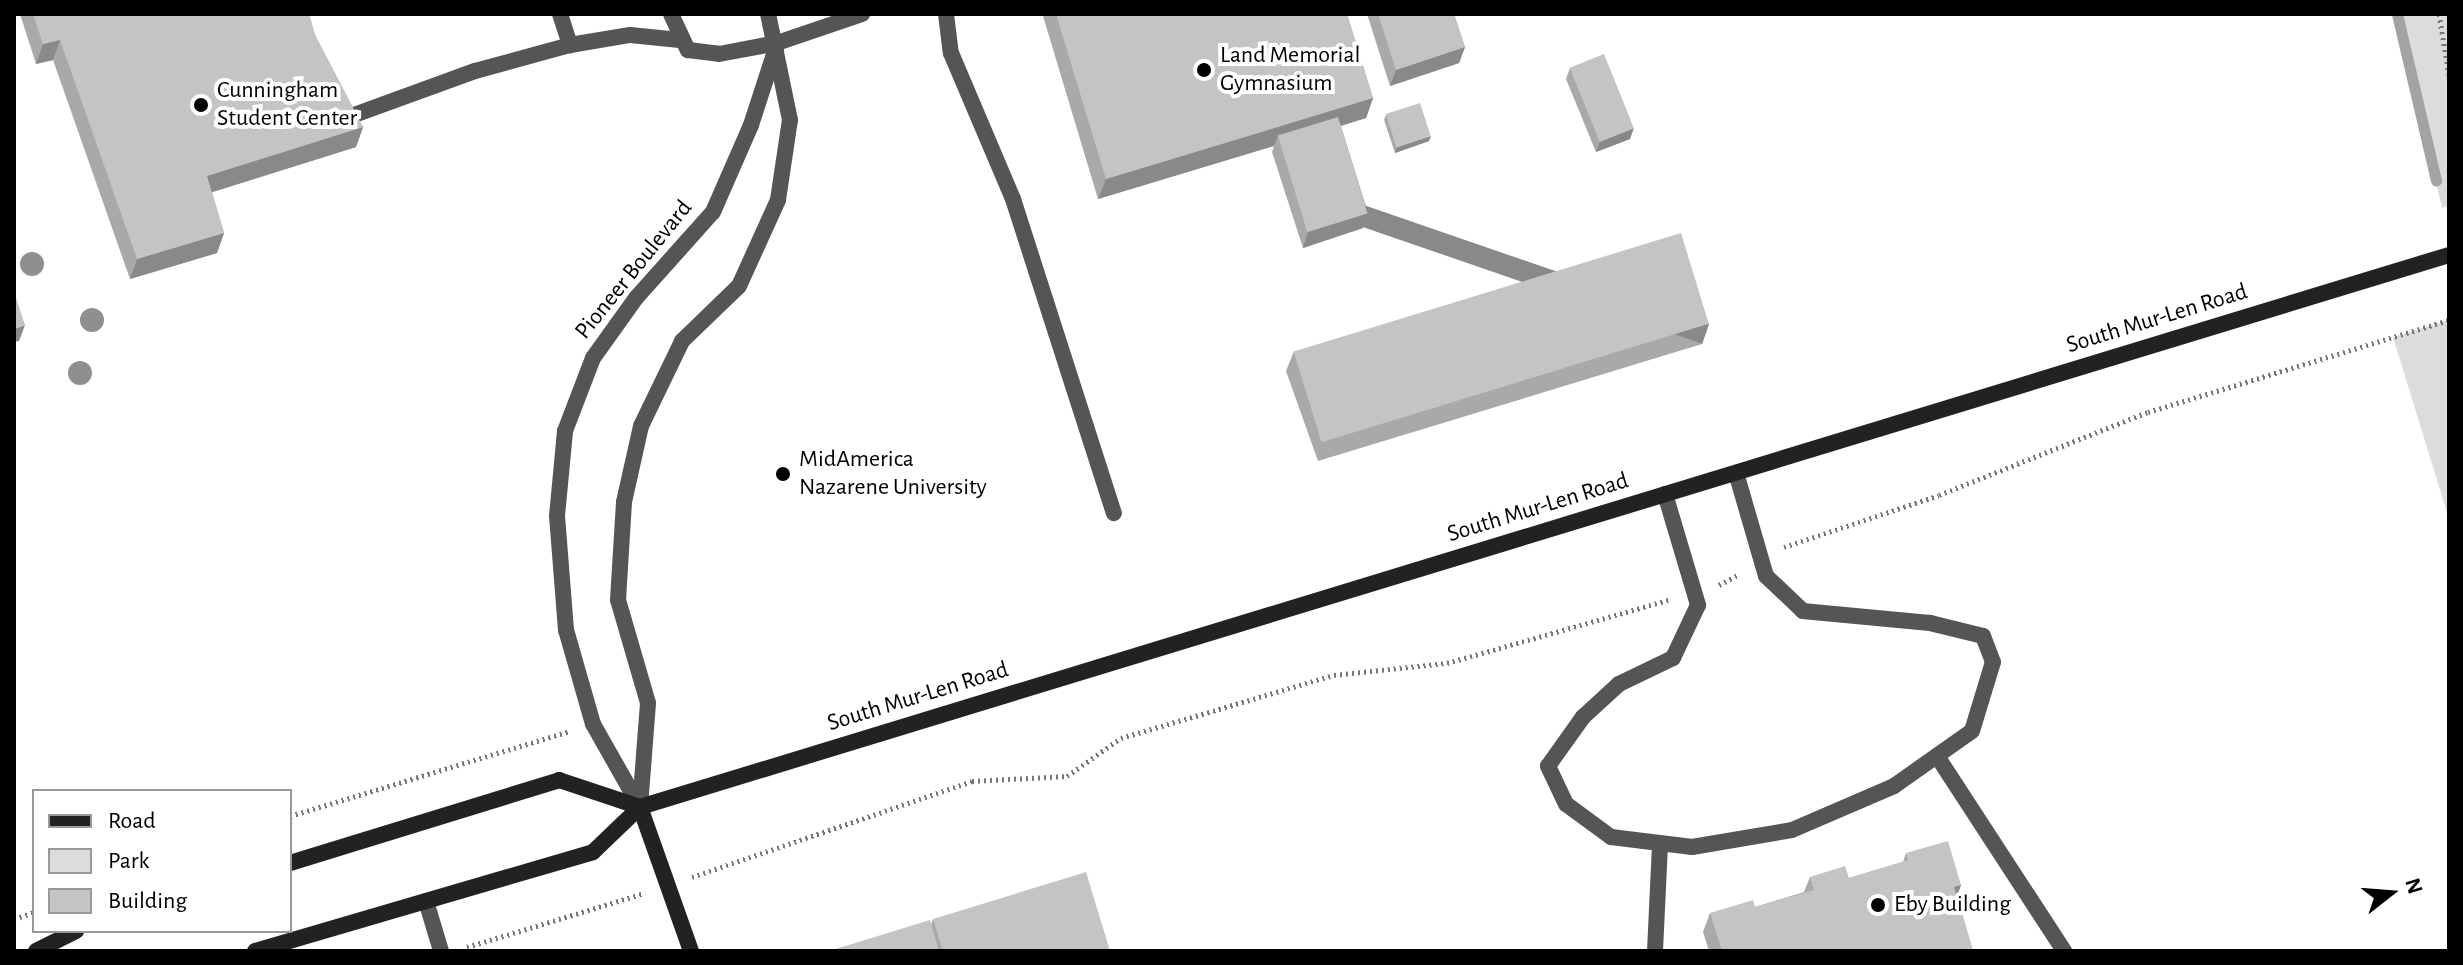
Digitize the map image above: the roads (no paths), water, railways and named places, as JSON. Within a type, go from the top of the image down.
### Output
[{"type":"main road","name":"South Mur-Len Road","points":[[255,951],[593,852],[640,807],[2449,255]]},
{"type":"main road","points":[[292,862],[559,780],[640,807],[691,951]]},
{"type":"main road","points":[[36,951],[72,933]]},
{"type":"street","points":[[560,14],[570,45]]},
{"type":"street","points":[[671,14],[680,40],[688,50],[719,54],[777,43],[862,14]]},
{"type":"street","points":[[640,807],[648,703],[618,600],[624,502],[641,426],[682,341],[739,286],[778,200],[790,120],[777,43],[768,14]]},
{"type":"street","points":[[946,14],[951,53],[1013,199],[1114,513]]},
{"type":"street","points":[[354,115],[475,71],[570,45],[630,35],[680,40]]},
{"type":"street","name":"Pioneer Boulevard","points":[[640,807],[593,724],[566,630],[557,516],[565,431],[593,358],[636,298],[713,212],[751,125],[777,43]]},
{"type":"street","points":[[1665,494],[1698,605],[1673,658],[1619,684],[1583,717],[1548,766],[1566,804],[1611,837],[1692,847],[1792,830],[1894,786],[1972,731],[1993,662],[1983,636],[1930,623],[1803,611],[1766,576],[1736,473]]},
{"type":"street","points":[[1937,756],[2064,951]]},
{"type":"street","points":[[1655,951],[1660,843]]},
{"type":"street","points":[[426,901],[441,951]]},
{"type":"waterway","points":[[2397,14],[2436,180]]},
{"type":"place","name":"Land Memorial Gymnasium","points":[[1204,70]]},
{"type":"place","name":"Cunningham Student Center","points":[[201,105]]},
{"type":"place","name":"MidAmerica Nazarene University","points":[[783,474]]},
{"type":"place","name":"Eby Building","points":[[1878,905]]}]
